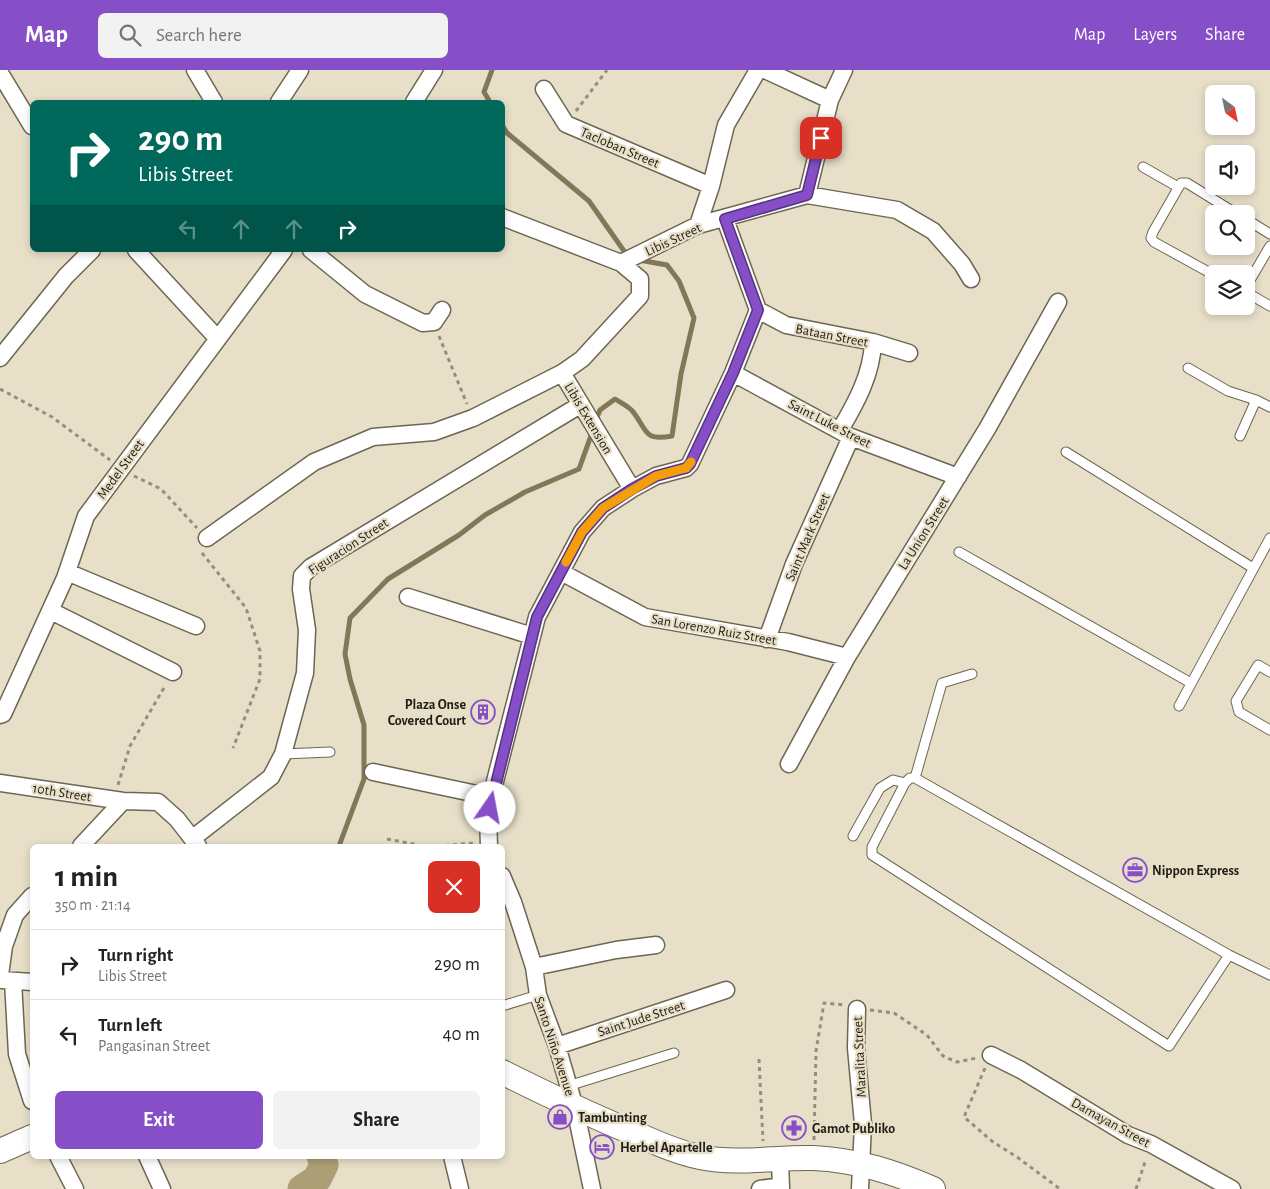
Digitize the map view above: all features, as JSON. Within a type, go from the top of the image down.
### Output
[{"type":"main road","points":[[505,1073],[572,1097],[671,1148],[701,1157],[814,1158],[859,1164],[893,1171],[933,1189]]},
{"type":"main road","points":[[0,1151],[30,1138]]},
{"type":"street","points":[[195,70],[213,100]]},
{"type":"street","points":[[280,100],[300,70]]},
{"type":"street","points":[[415,100],[434,70]]},
{"type":"street","points":[[698,225],[711,186],[726,124],[758,70]]},
{"type":"street","points":[[765,70],[830,100]]},
{"type":"street","points":[[807,195],[830,100],[844,70]]},
{"type":"street","points":[[0,73],[30,123]]},
{"type":"street","name":"Tacloban Street","points":[[544,89],[566,124],[711,186]]},
{"type":"street","name":"Libis Street","points":[[621,264],[698,225],[807,195],[897,210],[933,231],[962,264],[971,279]]},
{"type":"street","points":[[505,218],[621,264]]},
{"type":"street","points":[[489,844],[488,818],[491,797],[537,617],[582,532],[603,508],[656,476],[686,468],[690,464],[733,373],[758,310],[725,219]]},
{"type":"street","points":[[0,358],[66,276],[90,252]]},
{"type":"street","points":[[138,252],[217,338]]},
{"type":"street","name":"Medel Street","points":[[1,715],[51,611],[67,572],[86,516],[282,252]]},
{"type":"street","points":[[313,252],[364,294],[423,323],[438,316]]},
{"type":"street","name":"Libis Extension","points":[[621,264],[640,280],[640,296],[582,359],[562,373],[632,489]]},
{"type":"street","name":"La Union Street","points":[[789,764],[847,656],[958,477],[1058,302]]},
{"type":"street","name":"Bataan Street","points":[[758,310],[786,325],[873,342],[909,353]]},
{"type":"street","name":"Saint Mark Street","points":[[767,639],[870,367],[873,342]]},
{"type":"street","points":[[207,538],[314,462],[374,437],[434,432],[473,418],[562,373]]},
{"type":"street","name":"Saint Luke Street","points":[[733,373],[845,433],[958,477]]},
{"type":"street","name":"Figuracion Street","points":[[195,842],[271,776],[283,754],[305,673],[307,630],[301,588],[302,576],[311,567],[580,405]]},
{"type":"street","points":[[67,572],[196,626]]},
{"type":"street","name":"San Lorenzo Ruiz Street","points":[[560,572],[645,617],[767,639],[847,656]]},
{"type":"street","points":[[408,597],[532,636]]},
{"type":"street","points":[[51,611],[173,672]]},
{"type":"street","points":[[373,772],[491,797]]},
{"type":"street","name":"10th Street","points":[[0,783],[119,801],[158,802],[167,808],[195,842]]},
{"type":"street","points":[[83,844],[119,801]]},
{"type":"street","name":"Santo Niño Avenue","points":[[505,890],[508,904],[534,967],[538,995],[557,1046],[572,1097],[592,1189]]},
{"type":"street","points":[[30,898],[15,915],[4,946],[4,979],[16,1054],[30,1095]]},
{"type":"street","points":[[534,967],[633,947],[656,945]]},
{"type":"street","points":[[4,979],[30,982]]},
{"type":"street","name":"Saint Jude Street","points":[[557,1046],[726,990]]},
{"type":"street","name":"Maralita Street","points":[[856,1009],[856,1048],[863,1124],[859,1164],[860,1189]]},
{"type":"street","name":"Damayan Street","points":[[992,1055],[1021,1070],[1128,1134],[1151,1144],[1232,1189]]},
{"type":"street","points":[[60,1159],[75,1189]]},
{"type":"street","points":[[148,1159],[162,1189]]},
{"type":"street","points":[[453,1159],[460,1189]]},
{"type":"street","points":[[760,1189],[781,1187],[772,1159]]},
{"type":"lane","points":[[1143,167],[1178,187]]},
{"type":"lane","points":[[1205,269],[1154,242],[1151,238],[1181,183],[1187,183],[1222,205]]},
{"type":"lane","points":[[1255,225],[1270,234]]},
{"type":"lane","points":[[1255,272],[1270,246]]},
{"type":"lane","points":[[1255,297],[1270,306]]},
{"type":"lane","points":[[1188,368],[1228,391],[1256,400],[1270,407]]},
{"type":"lane","points":[[1240,436],[1256,400]]},
{"type":"lane","points":[[1066,452],[1253,568]]},
{"type":"lane","points":[[1179,706],[1270,538]]},
{"type":"lane","points":[[959,552],[1191,683]]},
{"type":"lane","points":[[1270,672],[1258,665],[1236,701],[1239,712],[1270,730]]},
{"type":"lane","points":[[915,778],[942,683],[972,674]]},
{"type":"lane","points":[[283,754],[330,752]]},
{"type":"lane","points":[[1229,955],[1169,1046],[872,856],[872,847],[904,783],[910,778],[915,778],[1229,955],[1270,975]]},
{"type":"lane","points":[[853,836],[880,788],[893,780],[904,783]]},
{"type":"lane","points":[[505,1005],[538,995]]},
{"type":"lane","points":[[572,1097],[674,1053]]},
{"type":"path","points":[[566,124],[607,70]]},
{"type":"path","points":[[438,316],[473,418]]},
{"type":"path","points":[[207,538],[200,548],[246,608],[260,651],[260,679],[233,748]]},
{"type":"path","points":[[119,801],[130,746],[159,696]]},
{"type":"path","points":[[387,839],[413,844]]},
{"type":"path","points":[[814,1158],[816,1051],[824,1003],[894,1013],[927,1035],[943,1056],[957,1062],[992,1055]]},
{"type":"path","points":[[992,1055],[964,1117],[993,1142],[1017,1157],[1060,1189]]},
{"type":"path","points":[[759,1060],[772,1159]]},
{"type":"path","points":[[1136,1189],[1151,1144]]},
{"type":"waterway","points":[[489,100],[484,92],[492,70]]},
{"type":"waterway","points":[[505,130],[589,201],[624,251]]},
{"type":"waterway","points":[[595,422],[600,410],[615,399],[632,411],[651,436],[672,436],[681,374],[694,318],[679,281],[667,265],[639,260]]},
{"type":"waterway","points":[[340,844],[364,779],[364,725],[350,679],[345,654],[350,618],[388,579],[459,535],[485,515],[525,492],[579,469],[593,430]]},
{"type":"waterway","points":[[302,1189],[317,1179],[324,1165],[322,1159]]},
{"type":"slow traffic","points":[[566,562],[582,532],[603,508],[656,476],[686,468],[691,462]]},
{"type":"place","name":"Plaza Onse Covered Court","points":[[483,712]]},
{"type":"place","name":"Nippon Express","points":[[1135,870]]},
{"type":"place","name":"Tambunting","points":[[560,1117]]},
{"type":"place","name":"Gamot Publiko","points":[[794,1128]]},
{"type":"place","name":"Herbel Apartelle","points":[[602,1147]]},
{"type":"route","points":[[490,808],[491,797],[537,617],[582,532],[603,508],[632,489],[656,476],[686,468],[690,464],[733,373],[758,310],[725,219],[807,195],[821,138]]}]
